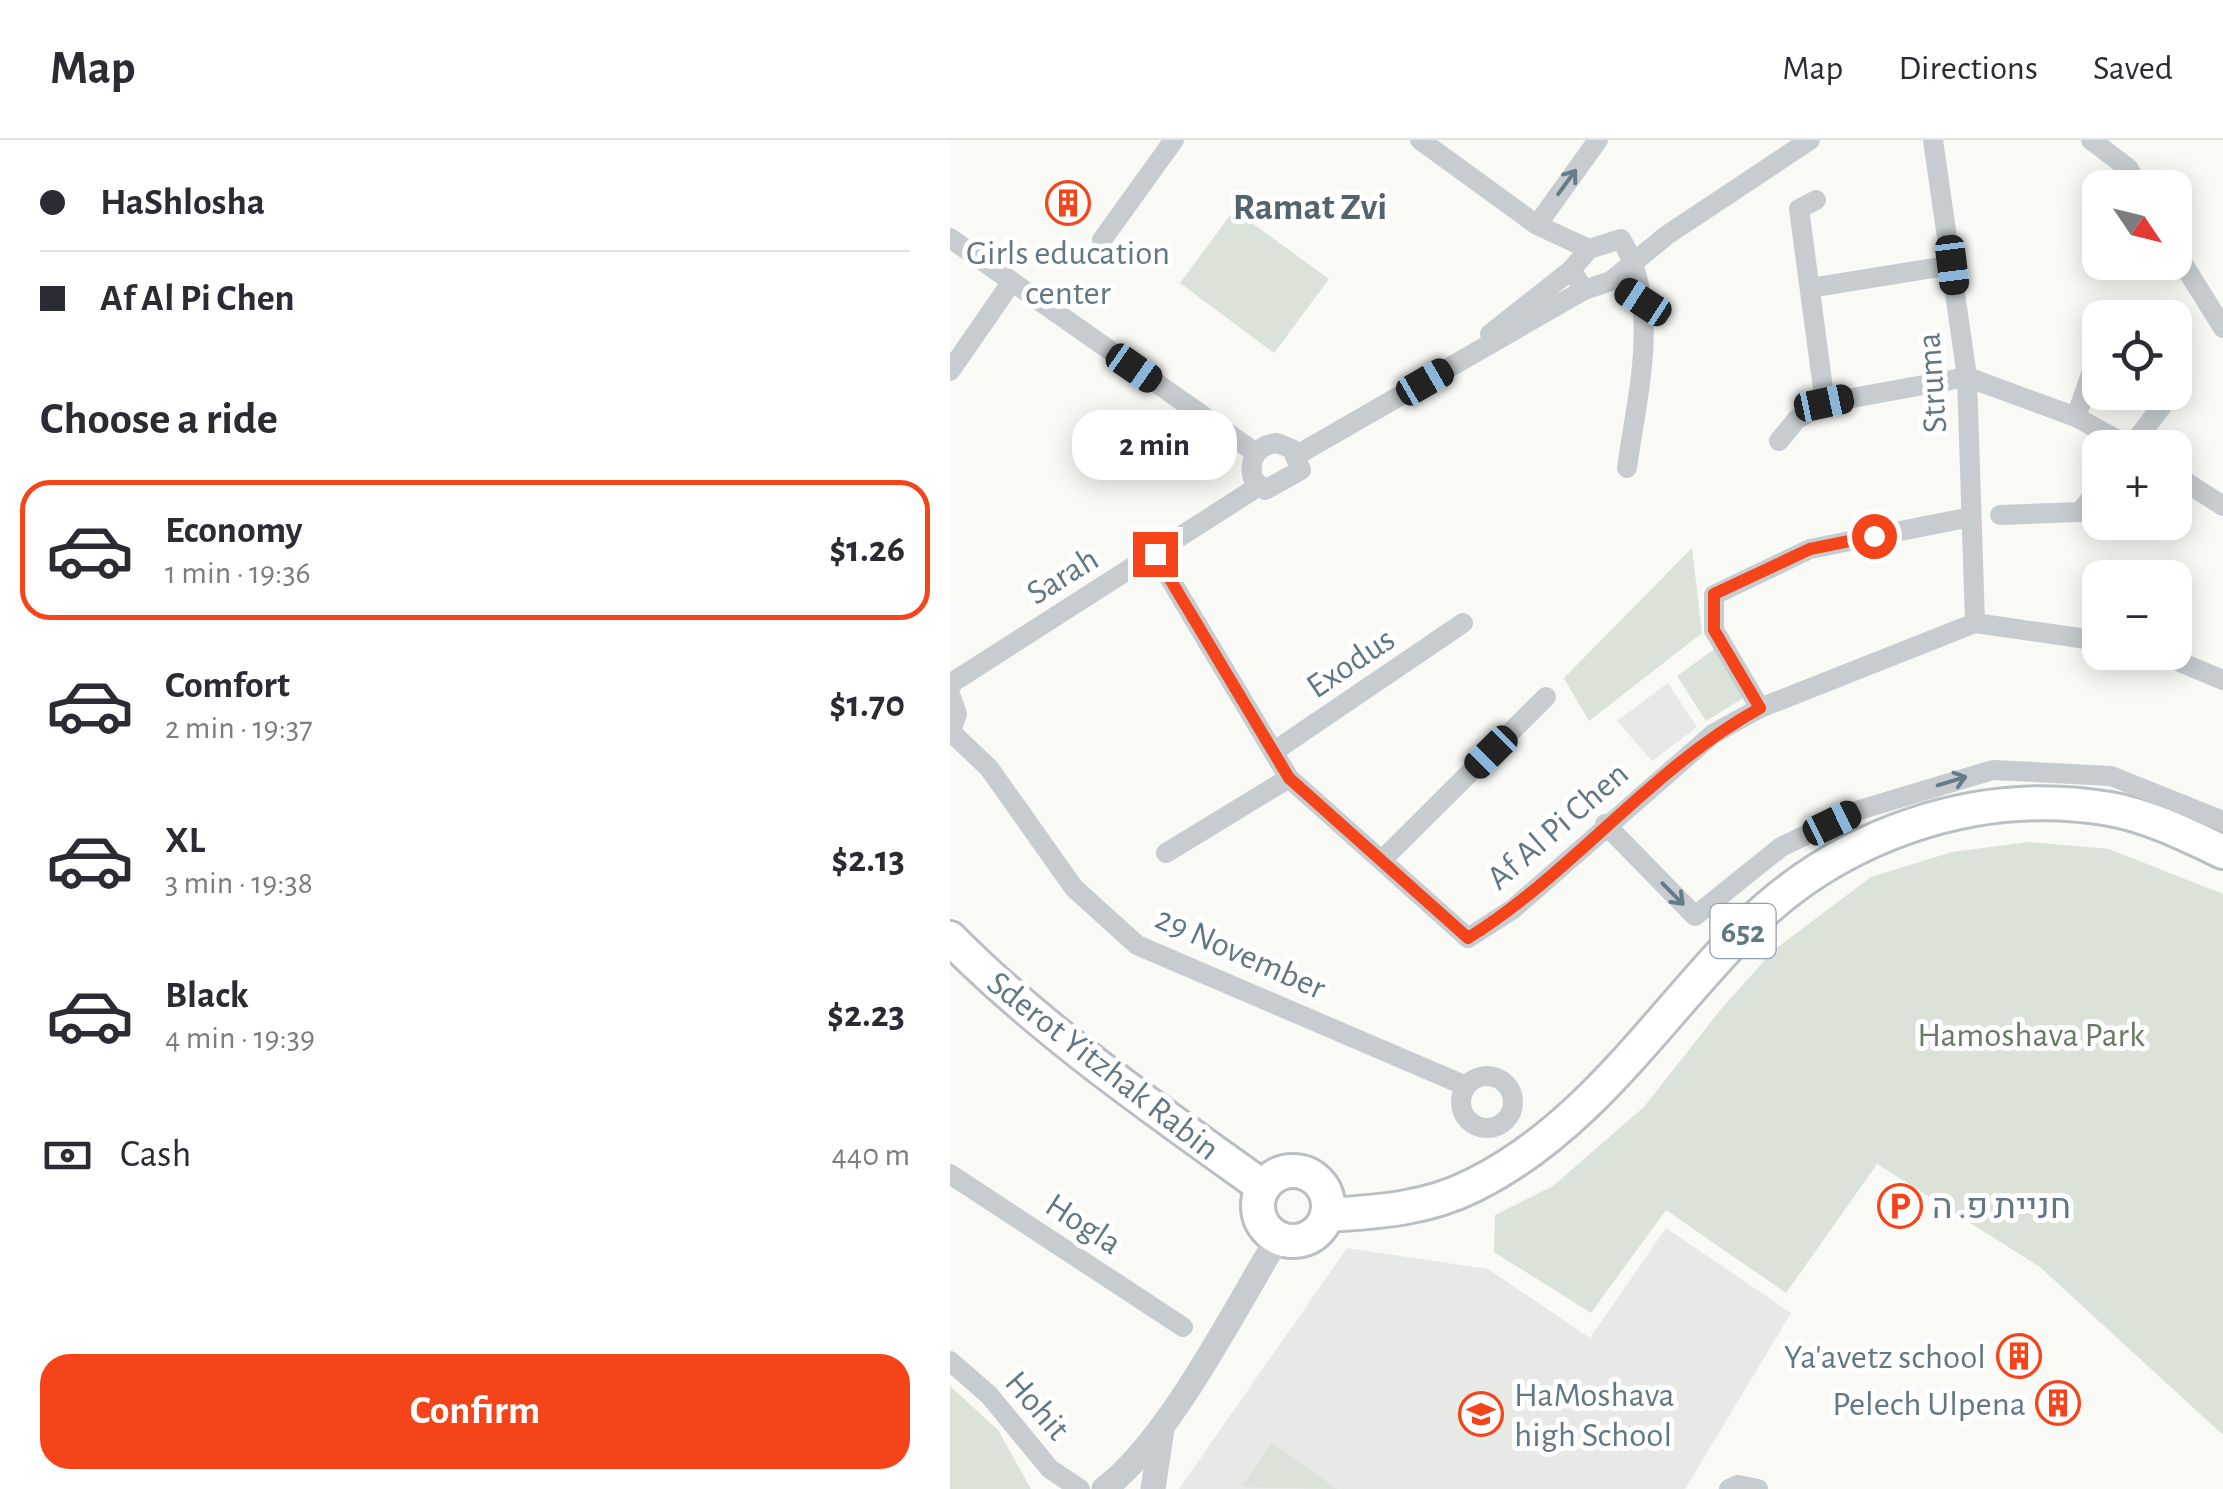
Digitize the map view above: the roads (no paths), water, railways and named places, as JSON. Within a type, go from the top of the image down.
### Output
[{"type":"main road","name":"652","points":[[1327,1215],[1426,1205],[1475,1185],[1542,1143],[1601,1088],[1744,930],[1800,881],[1858,846],[1916,822],[2024,804],[2110,810],[2174,829],[2223,852]]},
{"type":"main road","name":"Sderot Yitzhak Rabin","points":[[950,938],[979,968],[1140,1098],[1263,1187]]},
{"type":"main road","points":[[1291,1170],[1312,1176],[1326,1193],[1327,1215],[1313,1235],[1302,1240],[1278,1238],[1268,1232],[1258,1210],[1263,1187],[1291,1170]]},
{"type":"street","points":[[1102,240],[1174,140]]},
{"type":"street","points":[[1420,140],[1537,224],[1589,249]]},
{"type":"street","points":[[1537,224],[1598,140]]},
{"type":"street","points":[[1297,455],[1584,290],[1611,281],[1810,140]]},
{"type":"street","name":"Struma","points":[[1933,140],[1966,377],[1975,622]]},
{"type":"street","points":[[2091,140],[2129,170]]},
{"type":"street","points":[[1816,200],[1800,209],[1824,403]]},
{"type":"street","points":[[950,238],[1256,453]]},
{"type":"street","points":[[1457,363],[1571,270],[1589,249],[1622,239],[1635,261],[1643,302],[1644,338],[1627,468]]},
{"type":"street","points":[[1810,288],[1952,265]]},
{"type":"street","points":[[1571,270],[1584,290]]},
{"type":"street","points":[[2192,278],[2223,328]]},
{"type":"street","points":[[1611,281],[1643,302]]},
{"type":"street","points":[[950,371],[1012,284]]},
{"type":"street","points":[[1780,441],[1797,419],[1824,403],[1966,377],[2076,417],[2100,430]]},
{"type":"street","points":[[2076,417],[2082,400]]},
{"type":"street","points":[[2144,430],[2159,410]]},
{"type":"street","points":[[1277,443],[1297,455],[1300,470],[1269,491],[1258,486],[1252,474],[1256,453],[1277,443]]},
{"type":"street","name":"Sarah","points":[[950,684],[1258,486]]},
{"type":"street","points":[[2192,486],[2223,506]]},
{"type":"street","points":[[2000,516],[2082,510]]},
{"type":"street","points":[[1760,708],[1714,630],[1714,594],[1810,549],[1971,517]]},
{"type":"street","name":"Af Al Pi Chen","points":[[1155,554],[1289,778],[1468,938],[1513,910],[1605,824],[1714,734],[1760,708],[1975,622]]},
{"type":"street","points":[[1975,622],[2082,637]]},
{"type":"street","name":"Exodus","points":[[1273,752],[1463,623]]},
{"type":"street","points":[[2192,667],[2223,680]]},
{"type":"street","points":[[950,694],[957,714],[951,734]]},
{"type":"street","points":[[1382,860],[1546,697]]},
{"type":"street","name":"29 November","points":[[951,734],[989,768],[1074,888],[1138,945],[1466,1086]]},
{"type":"street","points":[[1605,824],[1695,916],[1781,847],[1856,810],[1993,770],[2111,776],[2223,822]]},
{"type":"street","points":[[1166,853],[1289,778]]},
{"type":"street","name":"Hogla","points":[[950,1174],[1183,1326]]},
{"type":"street","points":[[1104,1489],[1124,1474],[1163,1424],[1278,1238]]},
{"type":"street","name":"Hohit","points":[[950,1362],[989,1395],[1050,1468],[1080,1489]]},
{"type":"street","points":[[1152,1489],[1163,1424]]},
{"type":"street","points":[[1729,1489],[1748,1485],[1758,1489]]},
{"type":"place","name":"Girls education center","points":[[1068,203]]},
{"type":"place","name":"חניית פ. ה","points":[[1900,1206]]},
{"type":"place","name":"Ya'avetz school","points":[[2019,1356]]},
{"type":"place","name":"Pelech Ulpena","points":[[2058,1403]]},
{"type":"place","name":"HaMoshava high School","points":[[1481,1414]]},
{"type":"district","name":"Ramat Zvi","points":[[1310,206]]},
{"type":"park label","name":"Hamoshava Park","points":[[2031,1034]]}]
